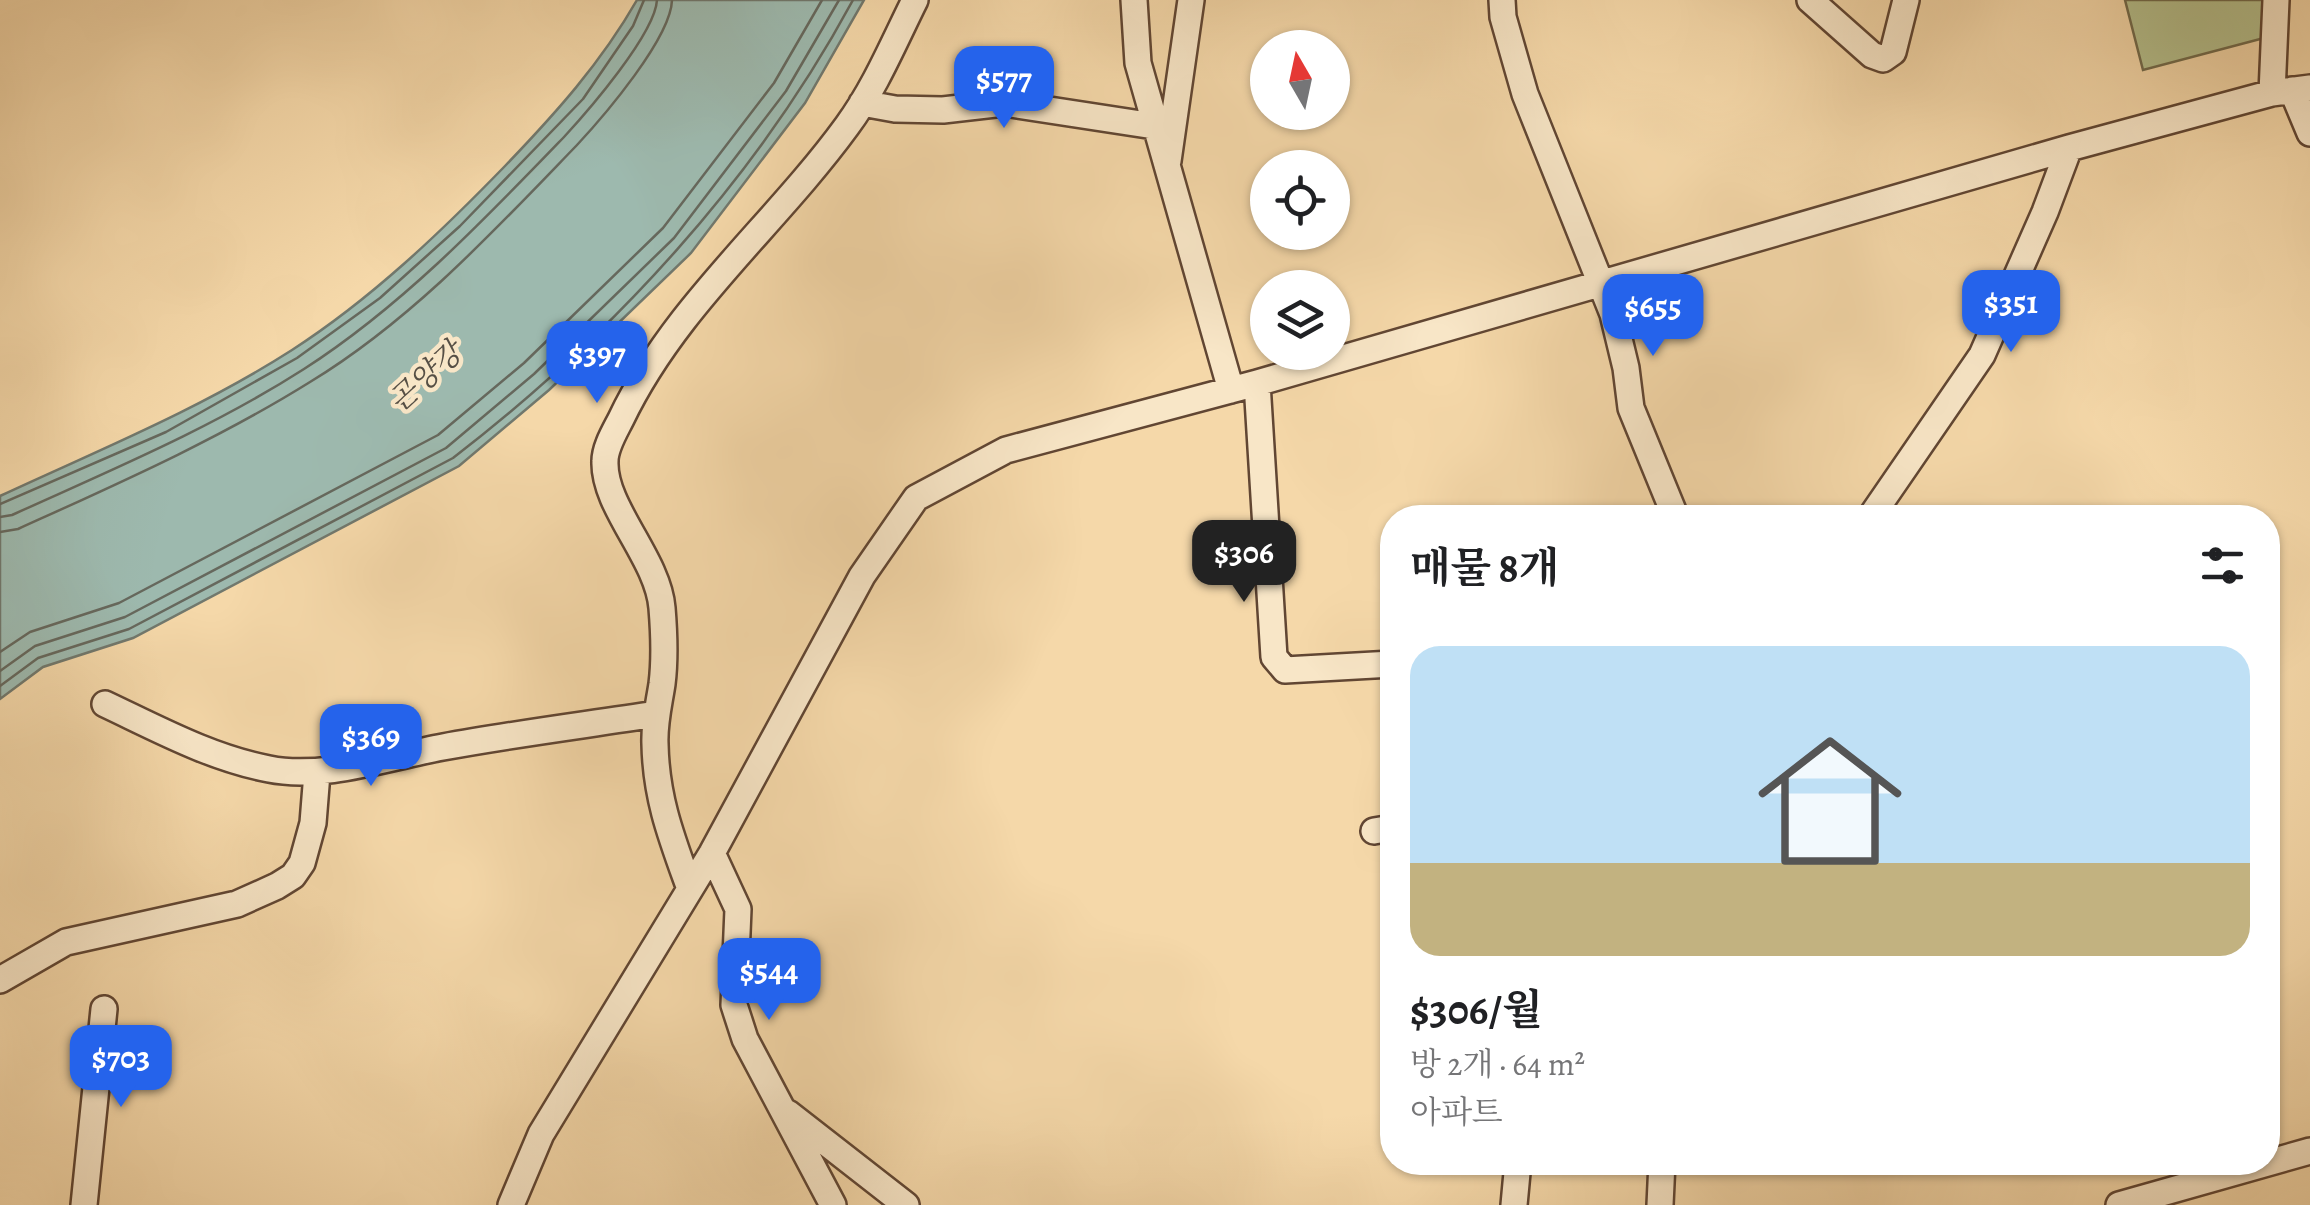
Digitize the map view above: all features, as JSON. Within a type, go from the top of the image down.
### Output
[{"type":"street","points":[[690,890],[663,817],[658,792],[656,714],[662,683],[662,607],[650,567],[611,489],[605,462],[638,385],[678,327],[846,127],[915,0]]},
{"type":"street","points":[[1134,0],[1138,63],[1230,390]]},
{"type":"street","points":[[1168,161],[1191,0]]},
{"type":"street","points":[[1502,0],[1503,17],[1525,94],[1613,314],[1631,408],[1671,505]]},
{"type":"street","points":[[1810,0],[1872,56],[1883,59],[1893,52],[1906,0]]},
{"type":"street","points":[[2276,0],[2292,90],[2310,132]]},
{"type":"street","points":[[511,1205],[541,1134],[712,853],[862,576],[916,498],[1006,450],[1257,383],[2069,148],[2292,90]]},
{"type":"street","points":[[862,103],[894,110],[1004,103],[1154,126]]},
{"type":"street","points":[[1879,505],[1982,355],[2069,148]]},
{"type":"street","points":[[1257,383],[1274,657],[1285,670],[1380,665]]},
{"type":"street","points":[[105,704],[178,739],[238,761],[271,770],[317,773],[469,742],[656,714]]},
{"type":"street","points":[[0,980],[66,942],[237,904],[293,876],[302,863],[313,823],[317,773]]},
{"type":"street","points":[[712,853],[738,909],[734,1005],[745,1039],[832,1205]]},
{"type":"street","points":[[84,1205],[104,1009]]},
{"type":"street","points":[[780,1108],[906,1205]]},
{"type":"street","points":[[2280,1159],[2310,1151]]},
{"type":"street","points":[[1514,1205],[1517,1175]]},
{"type":"street","points":[[1660,1205],[1661,1175]]},
{"type":"street","points":[[2119,1205],[2225,1175]]},
{"type":"green space","points":[[2125,0],[2265,0],[2264,38],[2143,70]]},
{"type":"water","name":"곤양강","points":[[637,0],[864,0],[805,103],[691,253],[549,390],[459,466],[133,638],[43,667],[0,699],[0,496],[221,391],[292,350],[349,309],[430,240],[524,147],[593,66]]}]
